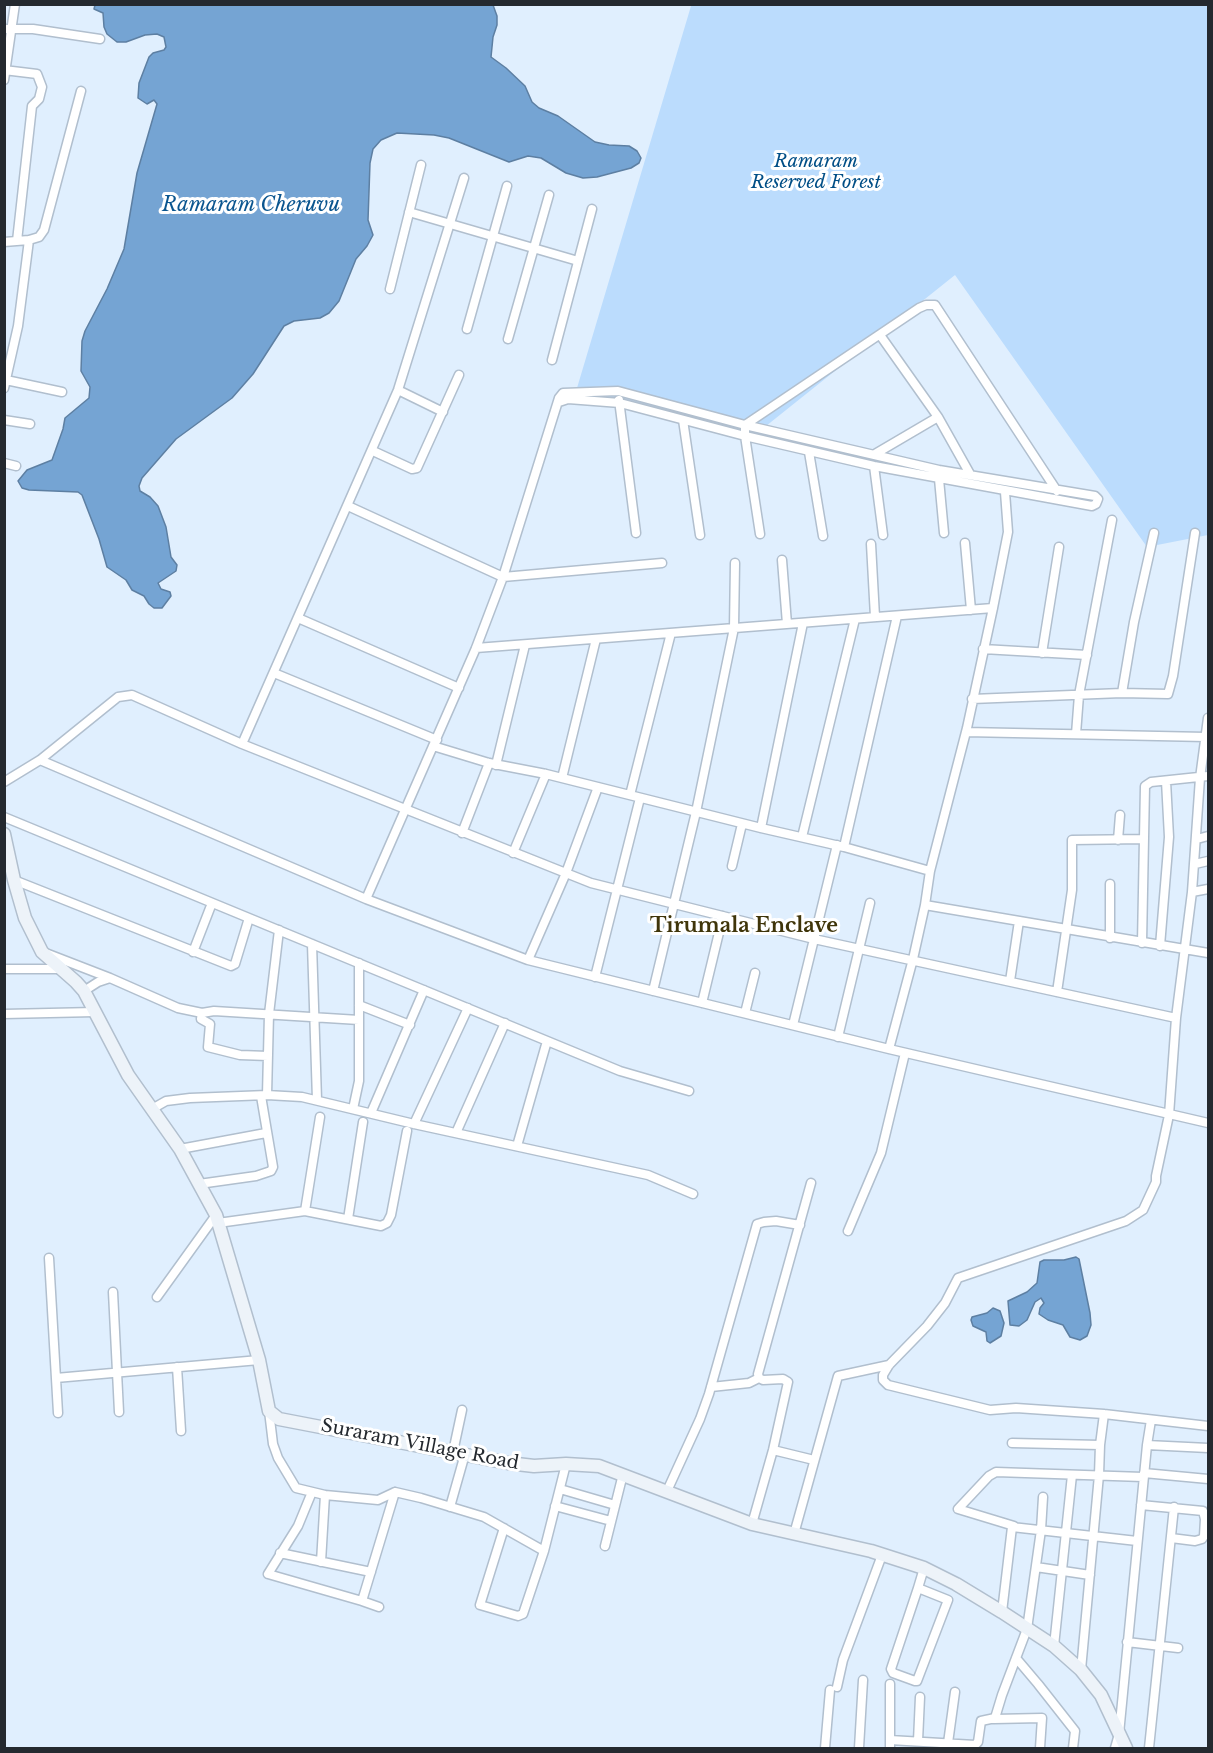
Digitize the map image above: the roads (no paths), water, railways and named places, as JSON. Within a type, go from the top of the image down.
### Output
[{"type":"main road","points":[[4,834],[25,918],[42,952],[76,981],[84,991],[128,1075],[180,1149],[217,1219],[259,1360],[269,1411]]},
{"type":"main road","name":"Suraram Village Road","points":[[269,1411],[279,1419],[534,1466],[566,1464],[599,1466],[752,1524],[882,1555],[924,1568],[1002,1612],[1054,1646],[1081,1670],[1101,1695],[1126,1749]]},
{"type":"street","points":[[4,80],[8,29],[15,4]]},
{"type":"street","points":[[8,29],[41,30],[100,39]]},
{"type":"street","points":[[5,70],[37,74],[42,87],[39,99],[32,106],[17,241]]},
{"type":"street","points":[[4,242],[29,240],[39,237],[44,230],[81,91]]},
{"type":"street","points":[[390,289],[421,165]]},
{"type":"street","points":[[242,744],[398,390],[464,178]]},
{"type":"street","points":[[467,329],[507,186]]},
{"type":"street","points":[[508,339],[549,195]]},
{"type":"street","points":[[552,360],[592,209]]},
{"type":"street","points":[[409,212],[578,261]]},
{"type":"street","points":[[29,240],[18,326],[5,384],[62,392]]},
{"type":"street","points":[[745,425],[919,308],[935,304],[1061,500]]},
{"type":"street","points":[[880,334],[938,417],[970,474]]},
{"type":"street","points":[[373,451],[415,469],[459,375]]},
{"type":"street","points":[[398,390],[443,412]]},
{"type":"street","points":[[366,899],[476,648],[503,577],[560,395],[568,391],[618,391],[745,425],[939,470],[1095,496],[1098,499],[1092,506],[1005,492],[874,466],[809,452],[620,403],[568,399],[559,402]]},
{"type":"street","points":[[618,391],[636,533]]},
{"type":"street","points":[[875,454],[938,417]]},
{"type":"street","points":[[4,420],[30,424]]},
{"type":"street","points":[[683,420],[700,535]]},
{"type":"street","points":[[745,425],[760,534]]},
{"type":"street","points":[[809,452],[823,536]]},
{"type":"street","points":[[4,463],[16,466]]},
{"type":"street","points":[[874,466],[883,535]]},
{"type":"street","points":[[939,479],[944,533]]},
{"type":"street","points":[[889,1049],[913,959],[930,871],[966,732],[993,608],[1008,532],[1005,492]]},
{"type":"street","points":[[348,506],[503,577],[662,563]]},
{"type":"street","points":[[1076,734],[1079,695],[1112,519]]},
{"type":"street","points":[[1122,693],[1134,622],[1154,533]]},
{"type":"street","points":[[972,699],[1122,693],[1168,694],[1173,676],[1195,533]]},
{"type":"street","points":[[964,543],[971,610]]},
{"type":"street","points":[[871,544],[875,617]]},
{"type":"street","points":[[1042,653],[1059,547]]},
{"type":"street","points":[[782,560],[787,624]]},
{"type":"street","points":[[653,991],[696,812],[734,628],[735,563]]},
{"type":"street","points":[[476,648],[993,608]]},
{"type":"street","points":[[793,1025],[814,939],[841,846],[897,616]]},
{"type":"street","points":[[298,618],[459,688]]},
{"type":"street","points":[[802,837],[855,619]]},
{"type":"street","points":[[761,828],[803,623]]},
{"type":"street","points":[[630,795],[671,633]]},
{"type":"street","points":[[562,778],[596,639]]},
{"type":"street","points":[[462,833],[493,764],[525,645]]},
{"type":"street","points":[[983,650],[1087,655]]},
{"type":"street","points":[[274,673],[435,743],[493,764],[546,774],[742,824],[841,846],[930,871]]},
{"type":"street","points":[[4,782],[40,760],[118,697],[132,695],[242,744],[591,883],[814,939],[1176,1018]]},
{"type":"street","points":[[1209,718],[1204,777],[1198,807],[1192,892],[1176,1018],[1169,1115],[1156,1182],[1143,1210],[1126,1221],[958,1278],[945,1303],[927,1326],[889,1365],[883,1375],[883,1380],[888,1384],[990,1410],[1016,1408],[1104,1414],[1209,1426]]},
{"type":"street","points":[[966,732],[1206,737]]},
{"type":"street","points":[[40,760],[366,899],[528,960],[905,1053],[1209,1123]]},
{"type":"street","points":[[513,853],[546,774]]},
{"type":"street","points":[[1142,943],[1145,786],[1151,782],[1204,777]]},
{"type":"street","points":[[1160,946],[1169,837],[1166,781]]},
{"type":"street","points":[[528,960],[566,873],[597,787]]},
{"type":"street","points":[[595,977],[640,798]]},
{"type":"street","points":[[1198,807],[1209,805]]},
{"type":"street","points":[[1118,840],[1120,816]]},
{"type":"street","points":[[4,817],[620,1071],[689,1092]]},
{"type":"street","points":[[732,866],[742,824]]},
{"type":"street","points":[[1197,838],[1209,836]]},
{"type":"street","points":[[1057,992],[1072,890],[1072,840],[1144,839]]},
{"type":"street","points":[[1195,864],[1209,861]]},
{"type":"street","points":[[14,880],[193,952],[234,965],[249,918]]},
{"type":"street","points":[[1110,884],[1110,938]]},
{"type":"street","points":[[1192,892],[1209,889]]},
{"type":"street","points":[[193,952],[212,903]]},
{"type":"street","points":[[838,1036],[870,903]]},
{"type":"street","points":[[925,905],[1209,953]]},
{"type":"street","points":[[702,1003],[723,915]]},
{"type":"street","points":[[1010,981],[1019,921]]},
{"type":"street","points":[[199,1184],[256,1176],[271,1172],[273,1167],[266,1133],[264,1096],[269,1014],[279,930]]},
{"type":"street","points":[[312,944],[317,1100]]},
{"type":"street","points":[[42,952],[110,978],[178,1008],[202,1012],[359,1020]]},
{"type":"street","points":[[353,1108],[359,1081],[359,963]]},
{"type":"street","points":[[4,969],[62,969]]},
{"type":"street","points":[[745,1013],[755,973]]},
{"type":"street","points":[[84,991],[110,978]]},
{"type":"street","points":[[371,1113],[424,990]]},
{"type":"street","points":[[359,1005],[410,1025]]},
{"type":"street","points":[[157,1297],[217,1219],[305,1211],[381,1226],[387,1223],[391,1215],[411,1127],[468,1008]]},
{"type":"street","points":[[4,1014],[95,1012]]},
{"type":"street","points":[[202,1012],[201,1019],[210,1024],[208,1047],[240,1055],[268,1056]]},
{"type":"street","points":[[456,1133],[504,1023]]},
{"type":"street","points":[[517,1146],[547,1041]]},
{"type":"street","points":[[848,1232],[881,1153],[905,1053]]},
{"type":"street","points":[[152,1109],[166,1101],[190,1098],[302,1097],[353,1108],[411,1127],[456,1133],[648,1175],[693,1194]]},
{"type":"street","points":[[305,1211],[320,1117]]},
{"type":"street","points":[[348,1219],[363,1122]]},
{"type":"street","points":[[180,1149],[266,1133]]},
{"type":"street","points":[[759,1378],[758,1374],[812,1183]]},
{"type":"street","points":[[667,1491],[700,1419],[711,1387],[757,1224],[776,1221],[800,1225]]},
{"type":"street","points":[[50,1258],[58,1413]]},
{"type":"street","points":[[113,1292],[119,1412]]},
{"type":"street","points":[[56,1378],[259,1360]]},
{"type":"street","points":[[794,1534],[838,1376],[889,1365]]},
{"type":"street","points":[[177,1367],[181,1431]]},
{"type":"street","points":[[711,1387],[749,1383],[759,1378],[763,1380],[783,1379],[788,1382],[773,1450],[752,1524]]},
{"type":"street","points":[[450,1507],[459,1453],[462,1410]]},
{"type":"street","points":[[269,1411],[273,1444],[278,1458],[296,1488],[325,1495],[378,1500],[395,1492],[484,1517],[544,1551]]},
{"type":"street","points":[[1081,1670],[1104,1414]]},
{"type":"street","points":[[1115,1749],[1119,1734],[1151,1420]]},
{"type":"street","points":[[1012,1443],[1100,1445]]},
{"type":"street","points":[[1147,1445],[1209,1448]]},
{"type":"street","points":[[773,1450],[814,1460]]},
{"type":"street","points":[[504,1528],[480,1602],[482,1607],[521,1616],[544,1551],[566,1464]]},
{"type":"street","points":[[1137,1541],[1014,1526],[958,1509],[989,1476],[996,1472],[1144,1475],[1209,1479]]},
{"type":"street","points":[[605,1546],[623,1474]]},
{"type":"street","points":[[1054,1646],[1072,1474]]},
{"type":"street","points":[[560,1489],[615,1505]]},
{"type":"street","points":[[312,1492],[298,1526],[268,1574],[379,1607]]},
{"type":"street","points":[[362,1601],[395,1492]]},
{"type":"street","points":[[321,1562],[325,1495]]},
{"type":"street","points":[[994,1719],[1027,1629],[1041,1530],[1043,1497]]},
{"type":"street","points":[[1141,1505],[1203,1511],[1205,1514],[1204,1536],[1196,1541],[1171,1538]]},
{"type":"street","points":[[555,1506],[612,1521]]},
{"type":"street","points":[[1149,1749],[1174,1507]]},
{"type":"street","points":[[1002,1612],[1014,1526]]},
{"type":"street","points":[[280,1553],[371,1572]]},
{"type":"street","points":[[825,1749],[833,1689],[882,1555]]},
{"type":"street","points":[[1036,1567],[1090,1575]]},
{"type":"street","points":[[918,1588],[948,1600],[917,1681],[915,1681],[893,1673],[891,1669],[924,1568]]},
{"type":"street","points":[[1128,1642],[1178,1648]]},
{"type":"street","points":[[1016,1659],[1075,1731],[1073,1749]]},
{"type":"street","points":[[859,1749],[863,1680]]},
{"type":"street","points":[[890,1684],[890,1744],[918,1741],[977,1744],[981,1721],[1042,1718],[1040,1749]]},
{"type":"street","points":[[948,1743],[955,1692]]},
{"type":"street","points":[[918,1741],[920,1697]]},
{"type":"water","name":"Ramaram Cheruvu","points":[[95,5],[493,5],[497,25],[491,57],[525,86],[532,102],[539,108],[558,116],[595,142],[629,146],[637,151],[641,158],[639,163],[631,168],[597,177],[583,178],[566,173],[541,158],[528,156],[509,162],[449,138],[434,135],[397,133],[381,140],[373,149],[370,163],[368,220],[373,235],[356,259],[339,301],[329,313],[320,318],[294,321],[284,326],[253,374],[232,398],[176,439],[142,478],[140,491],[158,506],[166,527],[171,557],[177,565],[176,571],[158,583],[161,589],[170,592],[171,596],[162,608],[154,608],[144,596],[132,590],[126,580],[107,567],[82,495],[78,492],[29,490],[22,488],[18,481],[27,470],[52,460],[65,418],[89,398],[90,387],[81,371],[82,341],[124,249],[137,173],[157,104],[154,100],[147,104],[138,98],[139,83],[149,57],[166,47],[164,37],[157,34],[145,35],[126,42],[117,42],[107,34],[103,13],[94,9]]},
{"type":"water","points":[[1076,1257],[1079,1259],[1090,1313],[1091,1325],[1087,1336],[1080,1340],[1070,1337],[1063,1325],[1039,1314],[1044,1303],[1041,1298],[1035,1302],[1027,1320],[1019,1326],[1010,1325],[1008,1301],[1027,1292],[1037,1283],[1040,1262]]},
{"type":"water","points":[[993,1308],[1000,1311],[1004,1323],[1001,1336],[990,1343],[987,1341],[986,1332],[973,1326],[971,1320],[972,1317],[987,1313]]},
{"type":"district","name":"Tirumala Enclave","points":[[744,926]]},
{"type":"park label","name":"Ramaram Reserved Forest","points":[[816,172]]}]
